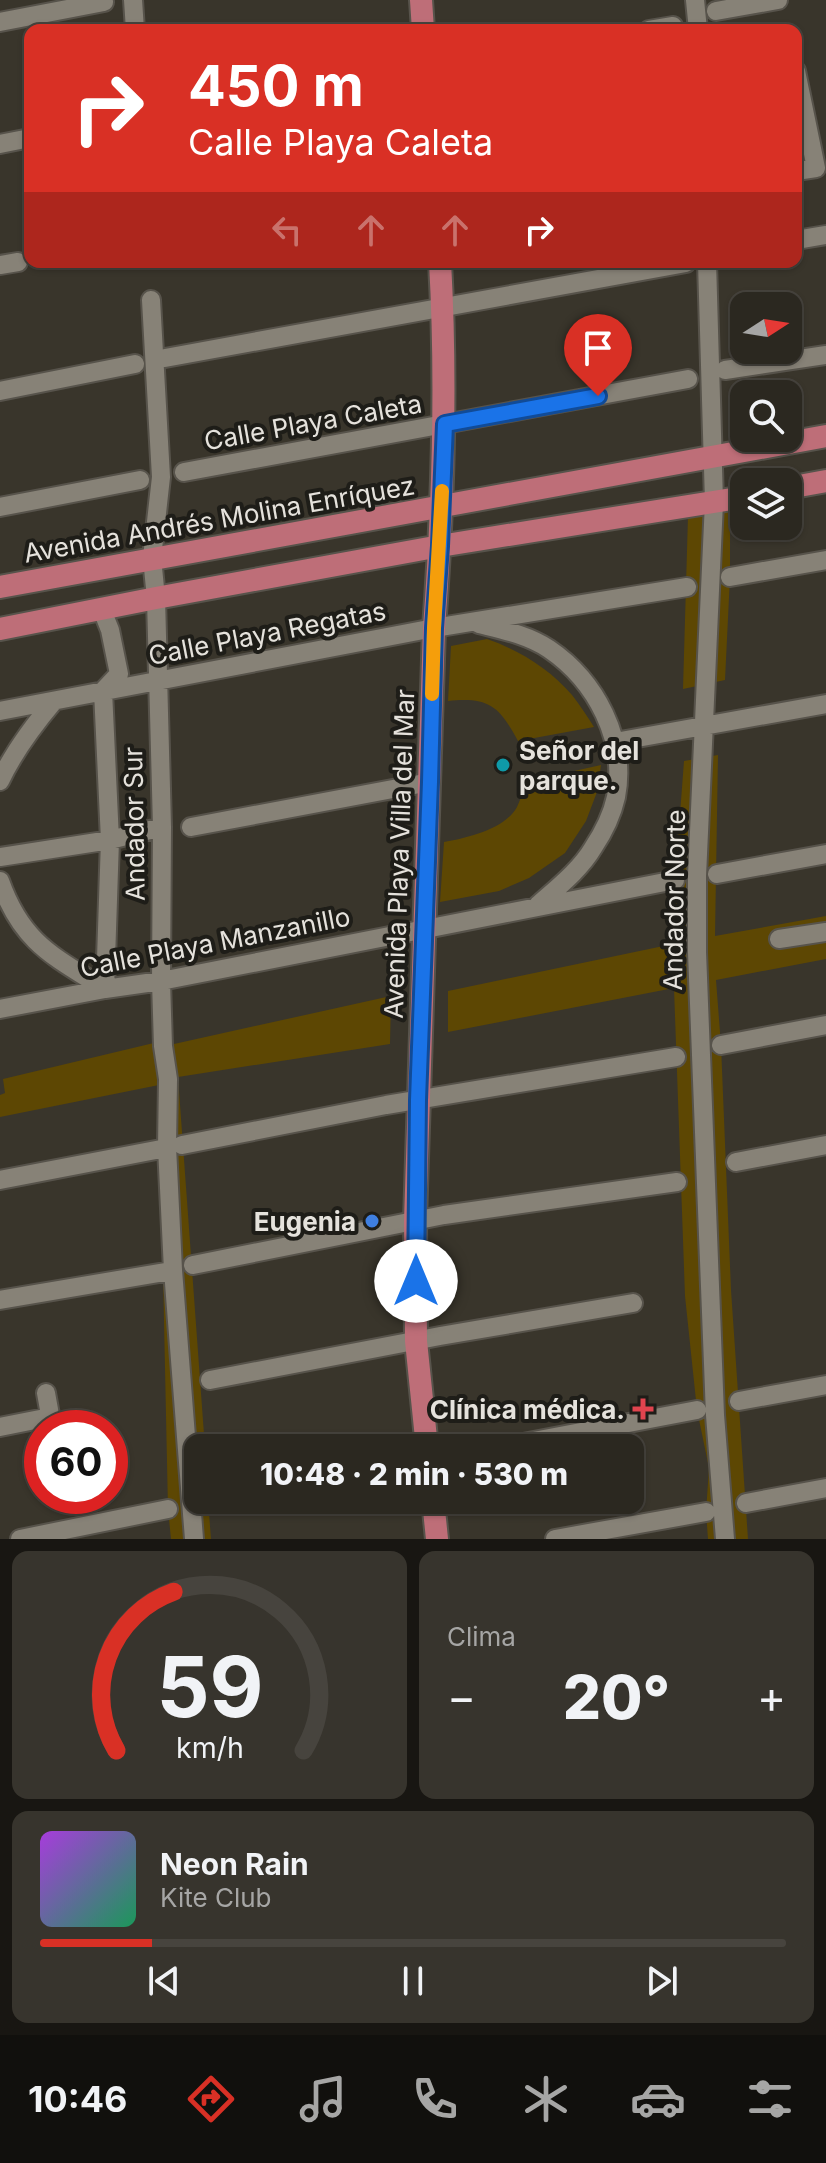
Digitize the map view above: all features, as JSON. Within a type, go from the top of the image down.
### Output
[{"type":"main road","points":[[421,0],[423,24]]},
{"type":"main road","name":"Avenida Playa Villa del Mar","points":[[426,1434],[416,1341],[415,1221],[434,628],[445,424],[440,268]]},
{"type":"main road","name":"Avenida Andrés Molina Enríquez","points":[[0,587],[826,436]]},
{"type":"main road","points":[[802,485],[826,481]]},
{"type":"main road","points":[[0,629],[440,546],[730,499]]},
{"type":"main road","points":[[434,1514],[437,1539]]},
{"type":"street","points":[[133,0],[135,24]]},
{"type":"street","points":[[695,0],[697,24]]},
{"type":"street","points":[[716,11],[778,0]]},
{"type":"street","points":[[0,22],[104,2]]},
{"type":"street","points":[[802,86],[817,122],[816,168],[802,170]]},
{"type":"street","points":[[0,144],[24,139]]},
{"type":"street","points":[[802,239],[826,235]]},
{"type":"street","points":[[165,358],[658,268]]},
{"type":"street","name":"Andador Norte","points":[[707,268],[714,502],[697,876],[697,952],[715,1415],[725,1539]]},
{"type":"street","name":"Andador Sur","points":[[151,300],[161,477],[152,558],[156,598],[162,827],[163,1046],[168,1079],[167,1147],[173,1270],[194,1539]]},
{"type":"street","points":[[725,370],[826,355]]},
{"type":"street","points":[[0,391],[135,364]]},
{"type":"street","name":"Calle Playa Caleta","points":[[184,472],[688,379]]},
{"type":"street","points":[[0,507],[140,480]]},
{"type":"street","points":[[730,577],[826,560]]},
{"type":"street","name":"Calle Playa Regatas","points":[[0,711],[434,628],[687,587]]},
{"type":"street","points":[[102,610],[110,630],[119,674],[103,691],[110,840],[105,989]]},
{"type":"street","points":[[473,622],[522,635],[548,648],[571,667],[606,715],[615,742],[619,773],[616,799],[605,827],[592,851],[537,906]]},
{"type":"street","points":[[0,781],[30,729],[54,701]]},
{"type":"street","points":[[615,742],[826,704]]},
{"type":"street","points":[[191,827],[430,782]]},
{"type":"street","points":[[0,857],[110,840],[162,827]]},
{"type":"street","points":[[717,874],[826,854]]},
{"type":"street","name":"Calle Playa Manzanillo","points":[[0,1009],[161,981],[675,880]]},
{"type":"street","points":[[0,881],[11,909],[41,948],[105,989]]},
{"type":"street","points":[[779,939],[826,932]]},
{"type":"street","points":[[721,1045],[826,1025]]},
{"type":"street","points":[[182,1145],[418,1100],[676,1057]]},
{"type":"street","points":[[736,1162],[826,1145]]},
{"type":"street","points":[[0,1180],[161,1149]]},
{"type":"street","points":[[193,1265],[415,1221],[677,1182]]},
{"type":"street","points":[[0,1300],[165,1272]]},
{"type":"street","points":[[210,1380],[633,1303]]},
{"type":"street","points":[[739,1401],[826,1385]]},
{"type":"street","points":[[46,1393],[49,1410]]},
{"type":"street","points":[[571,1434],[697,1410]]},
{"type":"street","points":[[0,1427],[24,1425]]},
{"type":"street","points":[[746,1503],[826,1488]]},
{"type":"street","points":[[20,1539],[168,1509]]},
{"type":"street","points":[[555,1539],[706,1512]]},
{"type":"shaded area","points":[[730,509],[730,577],[725,680],[683,689],[688,516]]},
{"type":"shaded area","points":[[487,639],[522,655],[554,677],[572,695],[594,727],[518,741],[505,719],[491,706],[474,701],[448,701],[451,646]]},
{"type":"shaded area","points":[[718,755],[715,936],[826,916],[826,959],[716,980],[731,1290],[748,1539],[708,1539],[709,1468],[697,1410],[685,1296],[674,988],[448,1032],[448,991],[673,944],[684,761]]},
{"type":"shaded area","points":[[601,765],[597,792],[586,821],[565,853],[529,878],[499,891],[440,902],[444,842],[474,835],[504,821],[517,807],[525,782]]},
{"type":"shaded area","points":[[391,996],[390,1044],[178,1077],[204,1434],[184,1434],[184,1514],[209,1514],[211,1539],[171,1539],[159,1085],[0,1117],[0,1095],[5,1093],[3,1079],[158,1042],[160,1046]]},
{"type":"slow traffic","points":[[432,694],[442,491]]},
{"type":"place","name":"Señor del parque.","points":[[503,765]]},
{"type":"place","name":"Eugenia","points":[[372,1221]]},
{"type":"place","name":"Clínica médica.","points":[[643,1409]]},
{"type":"route","points":[[416,1281],[418,1100],[434,628],[445,424],[598,396]]}]
